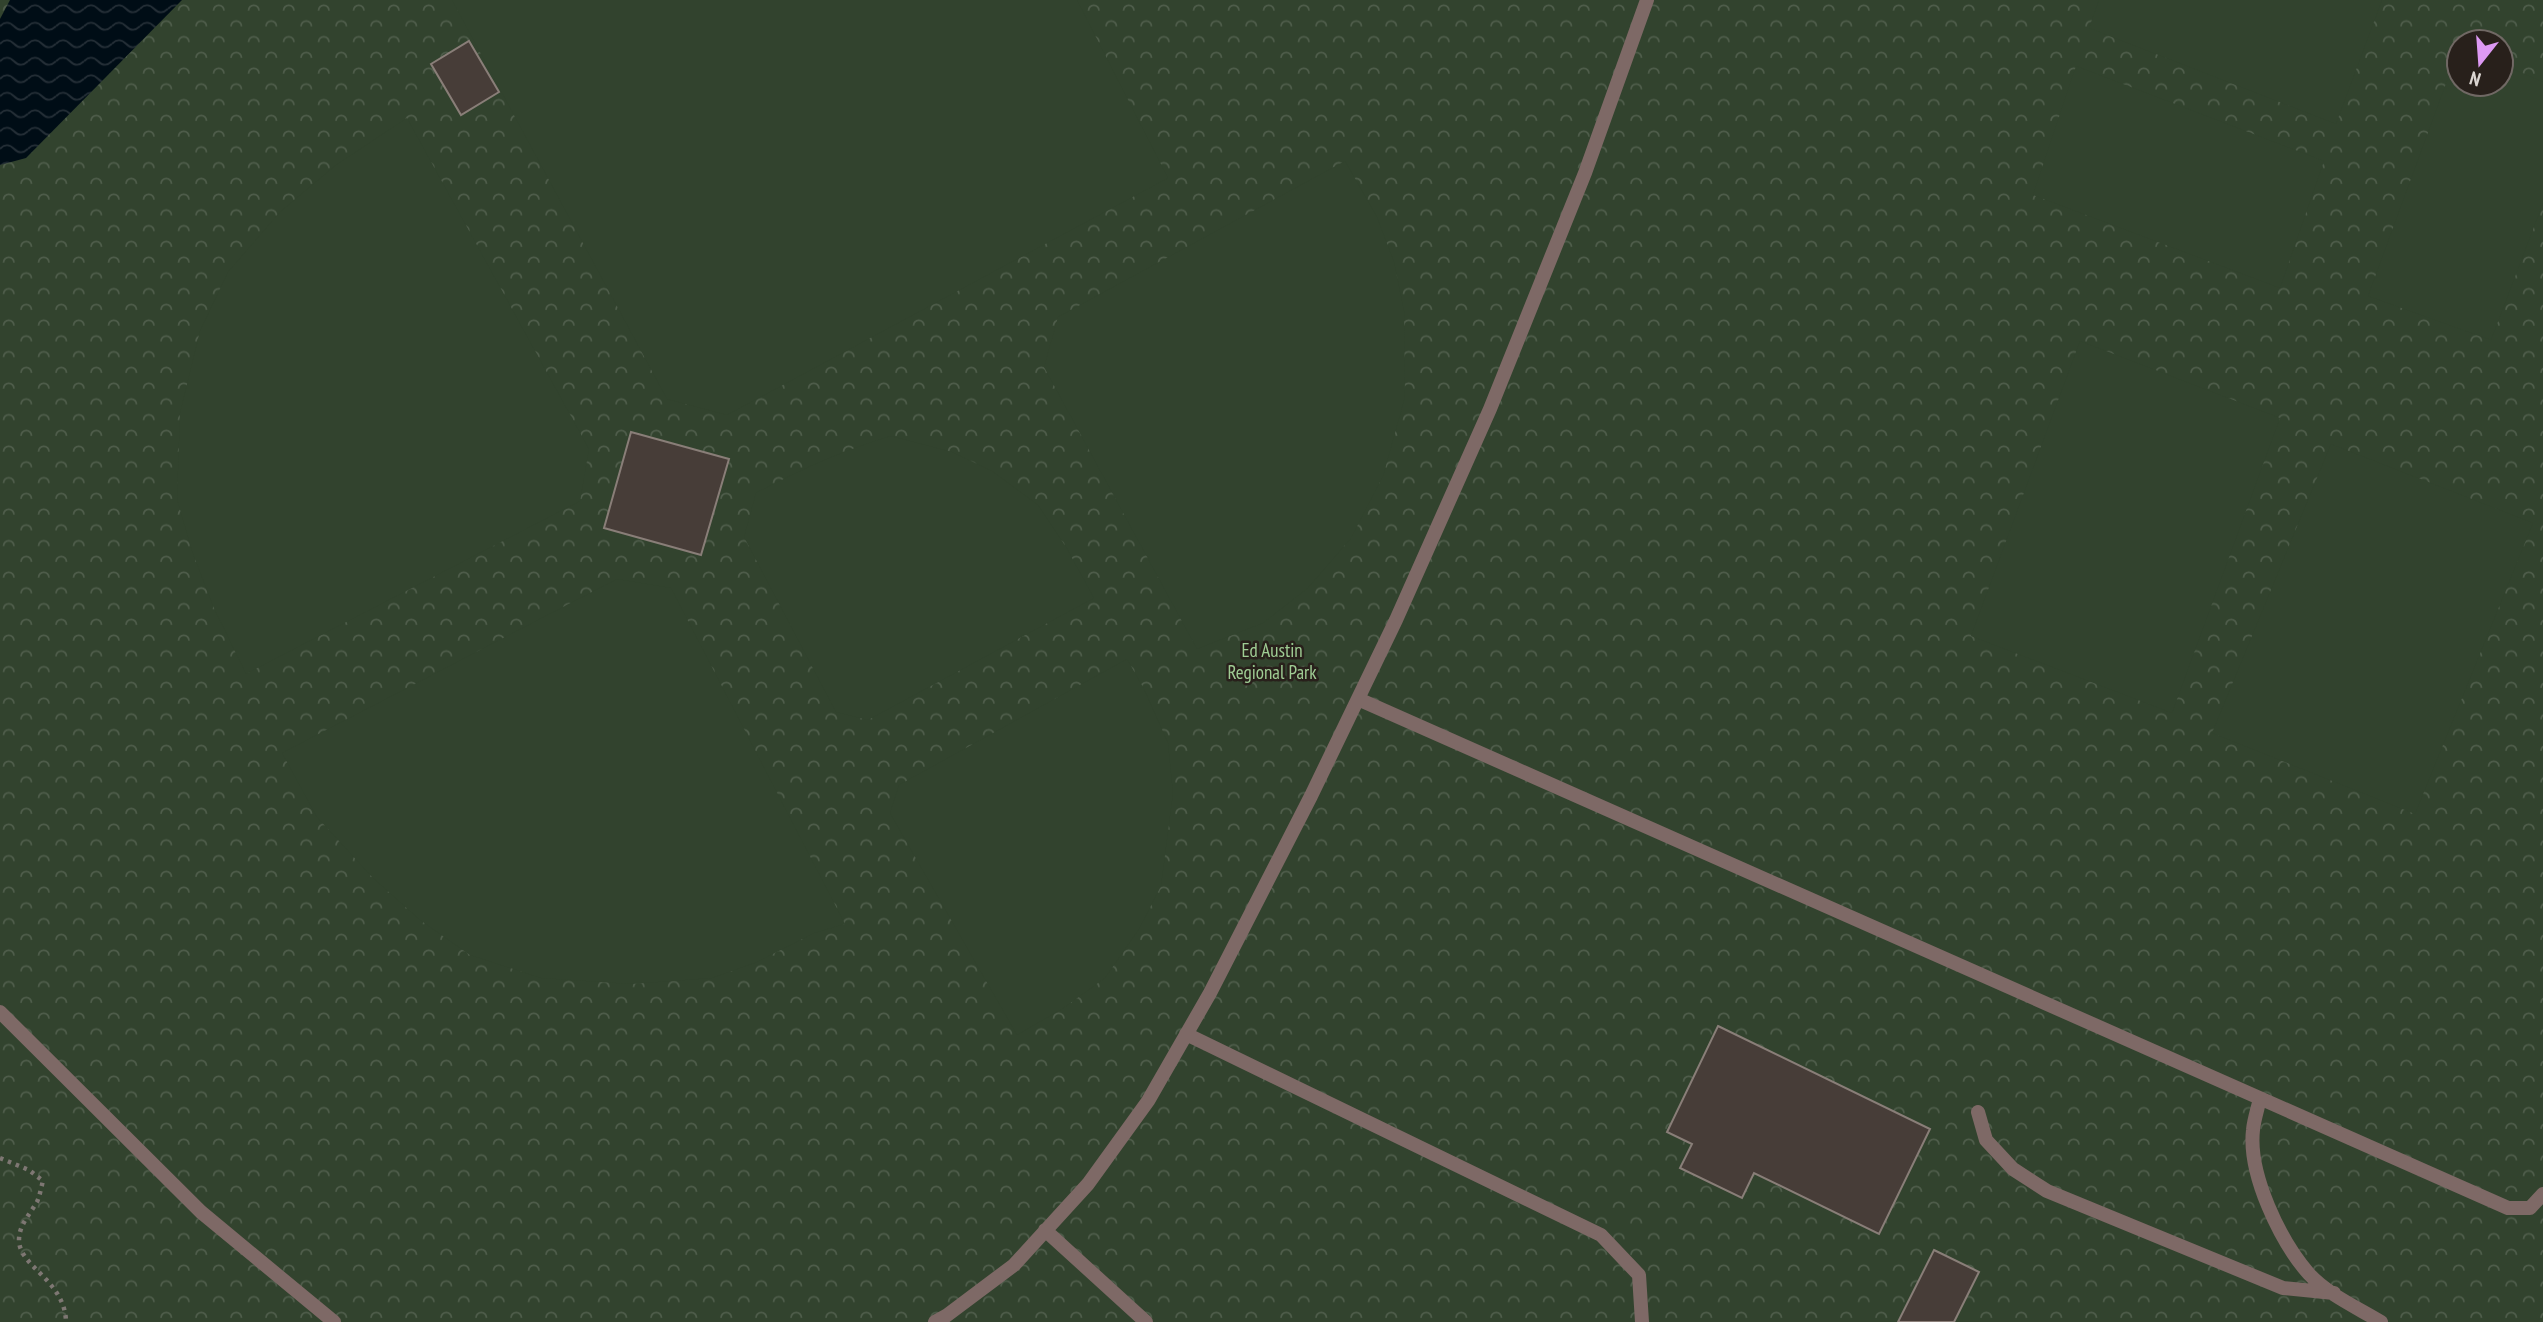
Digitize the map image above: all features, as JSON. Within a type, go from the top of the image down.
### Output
[{"type":"lane","points":[[935,1322],[1014,1265],[1088,1184],[1148,1101],[1216,981],[1402,608],[1499,387],[1586,173],[1647,0]]},
{"type":"lane","points":[[1358,699],[2508,1208],[2530,1208],[2543,1194]]},
{"type":"lane","points":[[0,1012],[201,1212],[334,1322]]},
{"type":"lane","points":[[1186,1034],[1601,1235],[1639,1275],[1642,1322]]},
{"type":"lane","points":[[2260,1098],[2253,1132],[2258,1179],[2280,1233],[2310,1275],[2381,1322]]},
{"type":"lane","points":[[1978,1112],[1986,1140],[2013,1169],[2047,1191],[2283,1288],[2334,1293]]},
{"type":"lane","points":[[1045,1230],[1146,1322]]},
{"type":"path","points":[[0,1158],[29,1170],[43,1181],[39,1199],[22,1225],[18,1242],[28,1262],[43,1274],[60,1294],[66,1322]]},
{"type":"green space","name":"Ed Austin Regional Park","points":[[0,0],[2543,0],[2543,1322],[0,1322]]},
{"type":"green space","points":[[452,0],[1077,0],[1168,178],[727,415],[667,399]]},
{"type":"green space","points":[[2099,0],[2382,0],[2336,124],[2089,28]]},
{"type":"green space","points":[[2076,66],[2324,161],[2280,288],[2033,195]]},
{"type":"green space","points":[[2515,70],[2543,82],[2543,203],[2491,340],[2368,296],[2445,86],[2445,98],[2515,98]]},
{"type":"green space","points":[[407,118],[589,449],[580,501],[246,674],[213,606],[192,551],[177,499],[180,413],[200,331],[228,272],[280,212],[336,165]]},
{"type":"green space","points":[[1345,161],[1377,217],[1394,262],[1404,311],[1405,397],[1383,476],[1351,538],[1308,588],[1263,623],[1197,649],[1044,367],[1058,317]]},
{"type":"green space","points":[[2080,341],[2280,418],[2172,713],[1971,636]]},
{"type":"green space","points":[[891,436],[952,452],[992,471],[1038,505],[1066,547],[1094,598],[868,720],[836,712],[744,537],[756,493],[822,461]]},
{"type":"green space","points":[[2331,444],[2533,523],[2415,814],[2212,733]]},
{"type":"green space","points":[[617,579],[671,588],[845,924],[814,933],[757,962],[712,978],[631,984],[541,978],[470,955],[420,920],[372,877],[317,817],[282,753]]},
{"type":"green space","points":[[1127,659],[1144,689],[1168,743],[1173,793],[1161,886],[1139,929],[1105,978],[1062,1009],[1017,1035],[890,813],[899,785]]},
{"type":"water","points":[[10,0],[182,0],[26,158],[0,165],[0,19]]},
{"type":"building","points":[[469,41],[499,92],[461,115],[431,64]]},
{"type":"building","points":[[631,432],[729,459],[701,555],[604,528]]},
{"type":"building","points":[[1718,1026],[1930,1129],[1879,1234],[1754,1173],[1742,1198],[1680,1168],[1692,1144],[1667,1132]]},
{"type":"building","points":[[1934,1250],[1979,1272],[1954,1322],[1898,1322]]}]
